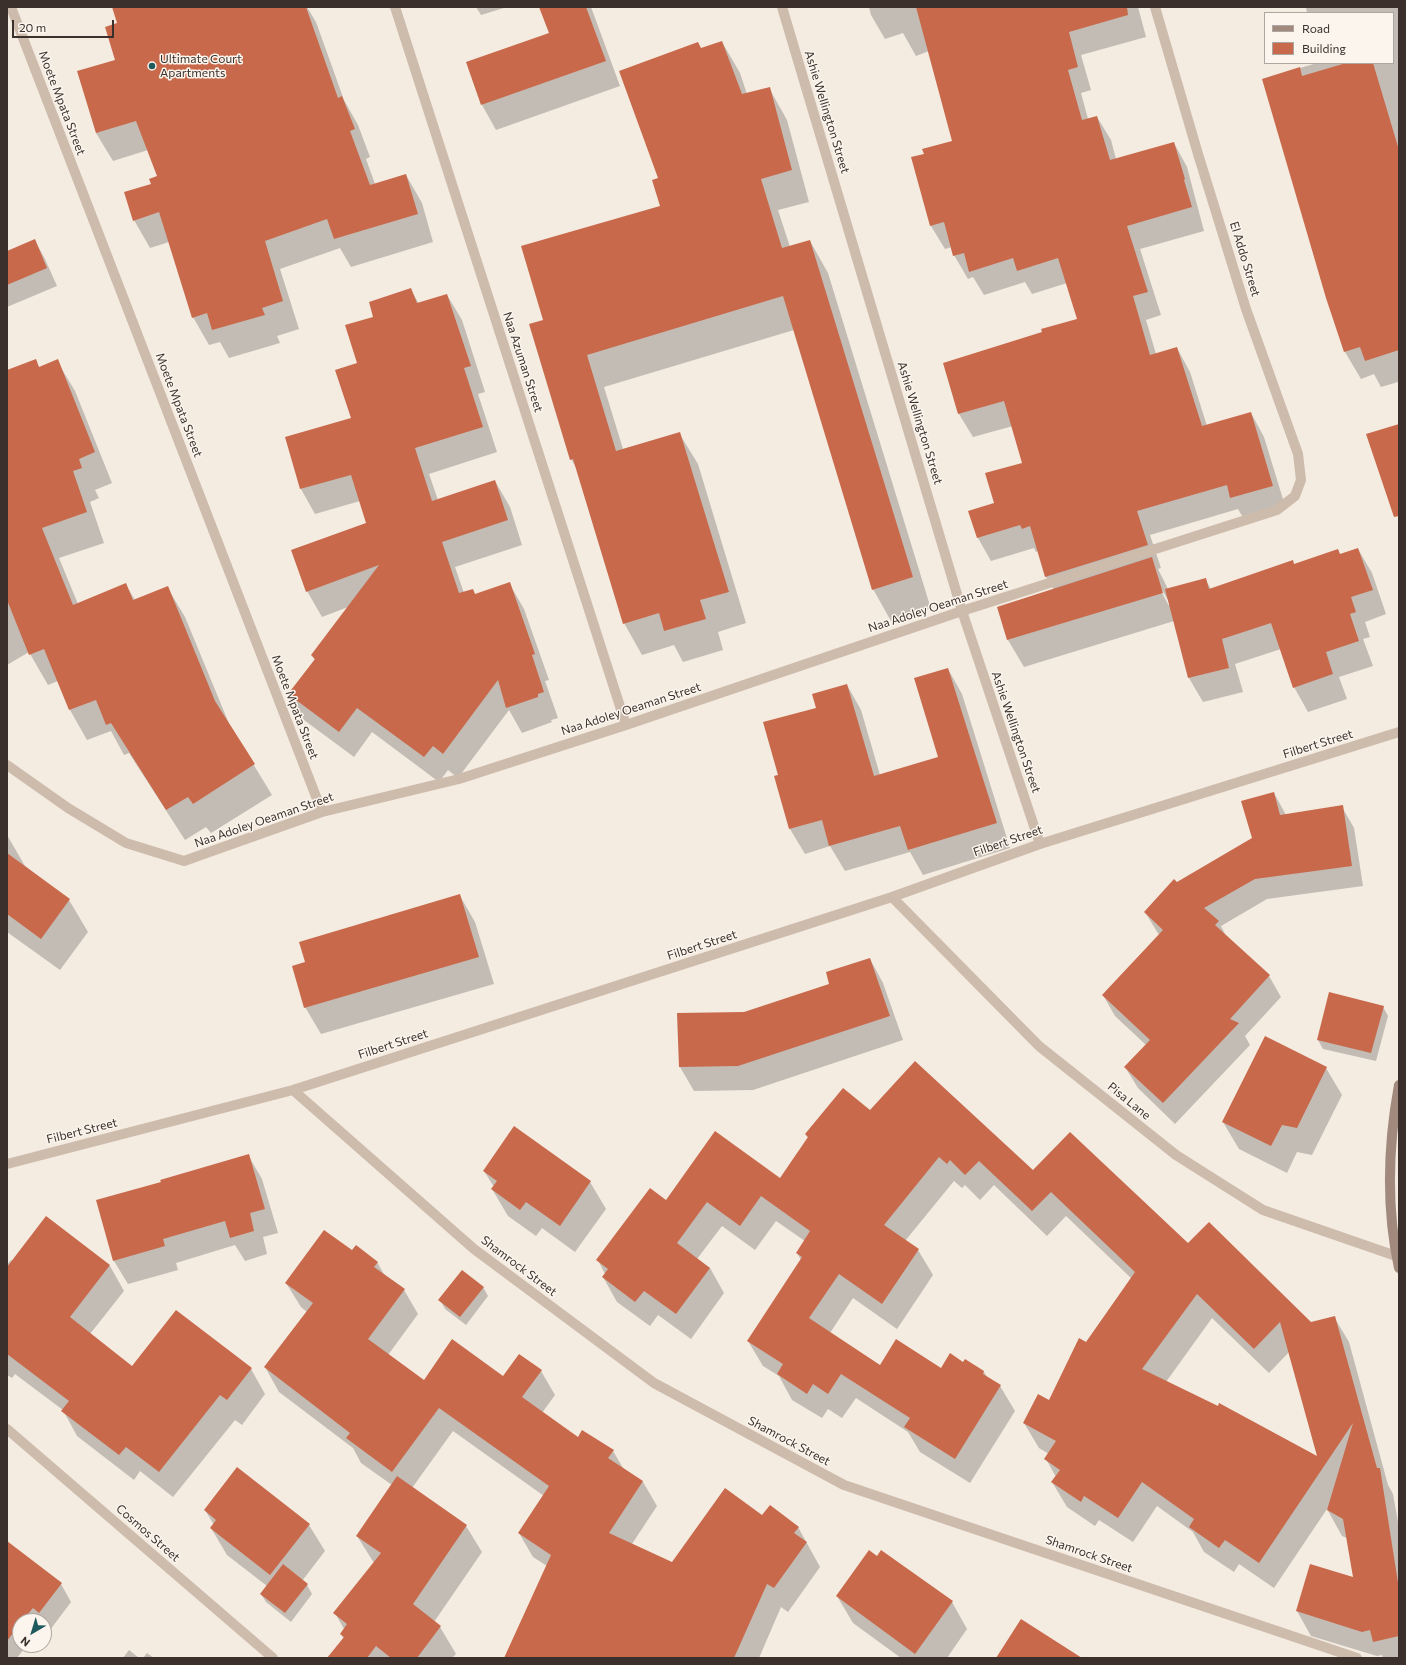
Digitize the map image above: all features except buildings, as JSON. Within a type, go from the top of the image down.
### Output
[{"type":"main road","points":[[1399,1085],[1394,1116],[1394,1204],[1396,1256],[1399,1268]]},
{"type":"street","name":"Moete Mpata Street","points":[[11,7],[322,812]]},
{"type":"street","name":"Naa Azuman Street","points":[[395,7],[626,725]]},
{"type":"street","name":"Ashie Wellington Street","points":[[782,7],[962,611],[1040,844]]},
{"type":"street","name":"El Addo Street","points":[[1155,7],[1198,154],[1246,309],[1298,454],[1302,480],[1295,496],[1277,510]]},
{"type":"street","name":"Naa Adoley Oeaman Street","points":[[7,765],[68,808],[126,844],[184,861],[322,812],[459,779],[626,725],[962,611],[1277,510]]},
{"type":"street","name":"Filbert Street","points":[[7,1164],[293,1090],[892,897],[1040,844],[1399,732]]},
{"type":"street","name":"Pisa Lane","points":[[892,897],[1039,1046],[1176,1155],[1263,1210],[1396,1256]]},
{"type":"street","name":"Shamrock Street","points":[[293,1090],[474,1249],[654,1383],[844,1485],[1357,1658]]},
{"type":"street","name":"Cosmos Street","points":[[7,1428],[273,1658]]},
{"type":"place","name":"Ultimate Court Apartments","points":[[152,66]]}]
